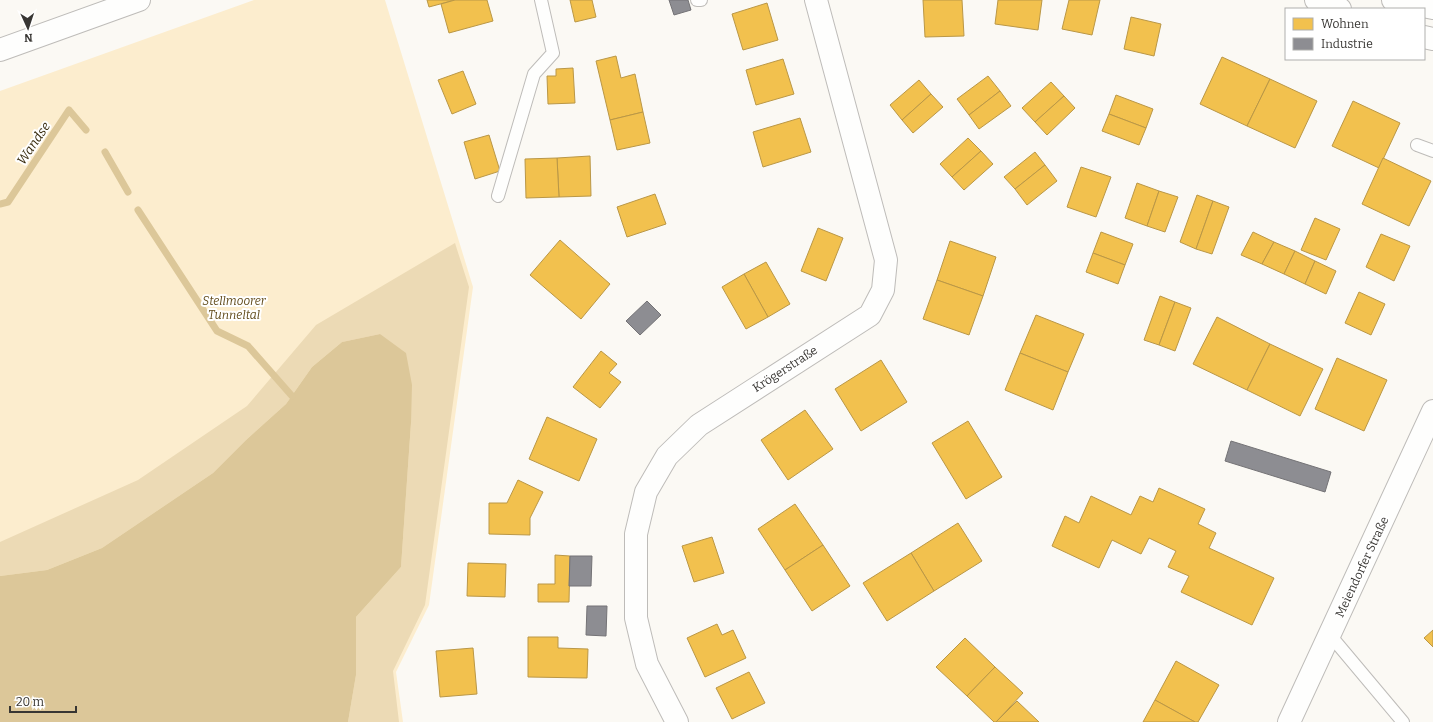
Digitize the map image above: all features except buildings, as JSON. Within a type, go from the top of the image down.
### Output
[{"type":"street","points":[[0,50],[139,0]]},
{"type":"street","name":"Krögerstraße","points":[[677,722],[646,664],[636,618],[636,534],[646,492],[668,456],[698,425],[870,315],[883,290],[886,260],[816,0]]},
{"type":"street","points":[[1316,0],[1337,8]]},
{"type":"street","points":[[1393,0],[1433,8]]},
{"type":"street","name":"Meiendorfer Straße","points":[[1289,722],[1433,411]]},
{"type":"lane","points":[[498,196],[534,74],[553,53],[541,0]]},
{"type":"lane","points":[[1417,144],[1433,151]]},
{"type":"lane","points":[[1330,635],[1403,722]]},
{"type":"green space","name":"Stellmoorer Tunneltal","points":[[254,0],[385,0],[473,287],[429,605],[396,672],[403,722],[0,722],[0,91]]},
{"type":"shaded area","points":[[455,243],[469,287],[425,605],[393,671],[399,722],[348,722],[356,675],[356,617],[401,567],[411,423],[380,334],[342,342],[312,367],[286,404],[246,440],[213,473],[102,548],[47,570],[0,576],[0,542],[138,480],[247,406],[316,325]]},
{"type":"shaded area","points":[[380,334],[406,353],[412,385],[411,423],[401,567],[356,617],[356,675],[348,722],[0,722],[0,576],[47,570],[102,548],[213,473],[246,440],[286,404],[312,367],[342,342]]},
{"type":"waterway","name":"Wandse","points":[[0,204],[8,202],[69,110],[86,130]]},
{"type":"waterway","points":[[105,152],[128,192]]},
{"type":"waterway","points":[[138,210],[217,331],[248,346],[292,396]]}]
